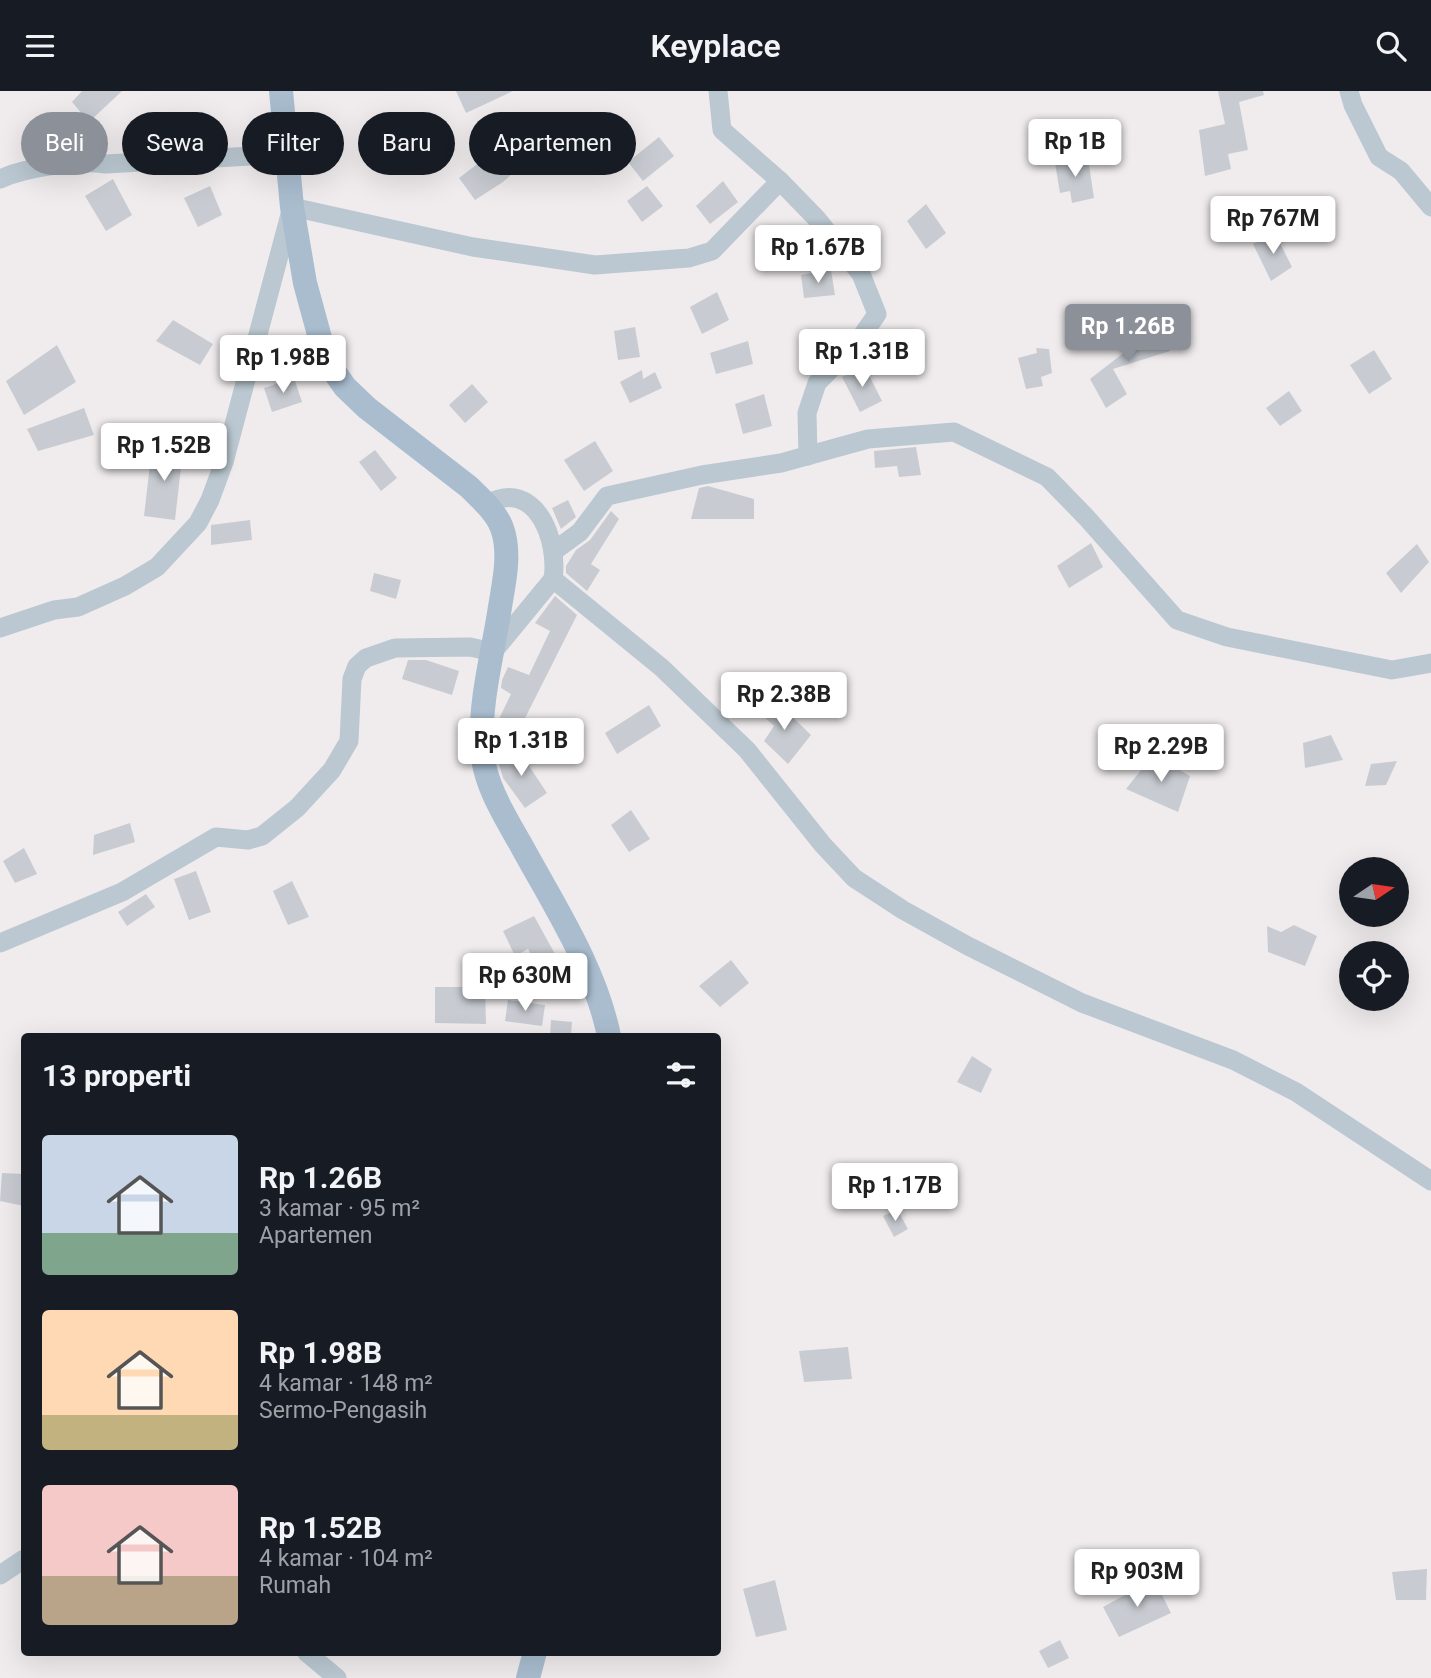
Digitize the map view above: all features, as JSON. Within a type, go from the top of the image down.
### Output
[{"type":"main road","points":[[281,91],[283,112]]},
{"type":"main road","points":[[289,175],[305,283],[327,360],[345,387],[367,408],[487,504],[502,528],[506,548],[506,573],[481,717],[482,753],[492,788],[581,958],[606,1020],[608,1033]]},
{"type":"main road","points":[[528,1678],[535,1656]]},
{"type":"street","points":[[718,91],[722,130],[780,181],[817,219],[861,274],[877,314],[857,343],[817,383],[807,413],[808,456]]},
{"type":"street","points":[[1349,91],[1353,106],[1379,157],[1401,171],[1431,207]]},
{"type":"street","points":[[0,179],[14,172],[91,162],[106,164],[242,156]]},
{"type":"street","points":[[0,628],[54,610],[78,607],[125,586],[157,567],[198,523],[210,500],[238,415],[292,207],[474,247],[595,265],[689,258],[712,251],[780,181]]},
{"type":"street","points":[[253,352],[290,348],[308,350],[327,360]]},
{"type":"street","points":[[554,551],[580,533],[607,496],[808,456],[868,439],[954,432],[1047,477],[1177,620],[1227,637],[1392,670],[1431,663]]},
{"type":"street","points":[[0,943],[122,892],[216,837],[248,840],[262,836],[280,822],[297,808],[332,770],[349,741],[352,679],[357,666],[366,657],[395,648],[470,647],[493,652],[553,579],[554,551],[548,529],[539,513],[526,503],[497,498],[487,504]]},
{"type":"street","points":[[553,579],[662,668],[747,750],[823,845],[854,878],[903,910],[968,946],[1082,1003],[1233,1060],[1296,1092],[1431,1181]]},
{"type":"street","points":[[0,1575],[21,1561]]},
{"type":"street","points":[[311,1656],[337,1678]]},
{"type":"building","points":[[82,91],[122,91],[100,112],[80,112],[72,102]]},
{"type":"building","points":[[456,91],[513,91],[466,113]]},
{"type":"building","points":[[1218,91],[1263,91],[1264,95],[1239,102],[1248,150],[1228,154],[1231,169],[1205,176],[1199,130],[1225,124]]},
{"type":"building","points":[[659,137],[674,156],[643,181],[636,172],[636,156]]},
{"type":"building","points":[[1088,158],[1094,198],[1072,203],[1070,191],[1060,193],[1055,163]]},
{"type":"building","points":[[469,170],[469,175],[511,175],[475,200],[459,178]]},
{"type":"building","points":[[113,179],[132,215],[106,231],[85,196]]},
{"type":"building","points":[[723,181],[738,202],[710,224],[696,206]]},
{"type":"building","points":[[210,186],[222,215],[198,227],[184,198]]},
{"type":"building","points":[[647,186],[663,206],[642,222],[627,201]]},
{"type":"building","points":[[926,204],[946,233],[926,249],[907,221]]},
{"type":"building","points":[[1275,233],[1292,267],[1271,281],[1253,244]]},
{"type":"building","points":[[831,270],[835,295],[804,298],[801,275]]},
{"type":"building","points":[[717,292],[729,320],[702,334],[690,307]]},
{"type":"building","points":[[173,320],[213,344],[200,365],[156,341]]},
{"type":"building","points":[[635,327],[640,357],[618,360],[614,331]]},
{"type":"building","points":[[1162,328],[1170,351],[1113,369],[1127,394],[1106,408],[1090,379],[1126,351],[1123,341]]},
{"type":"building","points":[[748,341],[753,364],[716,374],[710,353]]},
{"type":"building","points":[[57,345],[76,382],[24,415],[6,381]]},
{"type":"building","points":[[1036,348],[1049,349],[1052,373],[1041,377],[1043,386],[1026,389],[1018,358],[1037,353]]},
{"type":"building","points":[[1374,350],[1392,379],[1369,394],[1350,365]]},
{"type":"building","points":[[864,365],[882,401],[860,412],[842,377]]},
{"type":"building","points":[[642,370],[643,379],[655,372],[662,388],[630,403],[620,382]]},
{"type":"building","points":[[294,378],[302,402],[272,412],[264,388]]},
{"type":"building","points":[[472,384],[488,402],[465,423],[449,405]]},
{"type":"building","points":[[1289,391],[1302,411],[1280,426],[1266,408]]},
{"type":"building","points":[[764,394],[772,426],[743,434],[735,404]]},
{"type":"building","points":[[84,408],[94,435],[38,451],[27,429]]},
{"type":"building","points":[[595,441],[613,471],[584,491],[564,460]]},
{"type":"building","points":[[152,447],[183,450],[175,520],[144,516]]},
{"type":"building","points":[[916,447],[921,475],[899,477],[897,466],[875,468],[874,451]]},
{"type":"building","points":[[375,450],[397,478],[381,491],[359,462]]},
{"type":"building","points":[[708,486],[754,499],[754,519],[691,519],[699,488]]},
{"type":"building","points":[[568,500],[576,517],[561,529],[552,508]]},
{"type":"building","points":[[611,511],[619,519],[591,564],[600,570],[587,591],[566,573],[566,566],[576,550],[590,540]]},
{"type":"building","points":[[250,520],[252,540],[211,545],[211,525]]},
{"type":"building","points":[[1091,543],[1103,567],[1069,588],[1057,566]]},
{"type":"building","points":[[1417,544],[1429,562],[1401,593],[1386,573]]},
{"type":"building","points":[[374,573],[401,580],[396,599],[370,591]]},
{"type":"building","points":[[555,596],[577,615],[515,738],[499,719],[511,694],[501,688],[502,680],[508,667],[529,675],[550,631],[535,623]]},
{"type":"building","points":[[408,660],[426,660],[459,671],[452,695],[402,679]]},
{"type":"building","points":[[773,698],[811,735],[788,764],[764,741],[774,726],[761,714]]},
{"type":"building","points":[[649,705],[661,726],[617,754],[605,733]]},
{"type":"building","points":[[1331,735],[1343,760],[1305,768],[1303,743]]},
{"type":"building","points":[[515,745],[547,793],[525,808],[503,778],[498,760]]},
{"type":"building","points":[[1153,755],[1190,776],[1178,812],[1126,789]]},
{"type":"building","points":[[1397,761],[1386,785],[1365,786],[1371,764]]},
{"type":"building","points":[[631,810],[650,839],[629,852],[611,825]]},
{"type":"building","points":[[130,823],[135,842],[93,855],[94,835]]},
{"type":"building","points":[[24,848],[37,874],[15,883],[3,861]]},
{"type":"building","points":[[196,871],[211,912],[189,920],[174,879]]},
{"type":"building","points":[[292,881],[309,917],[288,925],[273,891]]},
{"type":"building","points":[[146,894],[155,907],[127,926],[118,912]]},
{"type":"building","points":[[534,916],[555,954],[537,965],[528,949],[515,956],[503,931]]},
{"type":"building","points":[[1294,925],[1317,936],[1305,966],[1268,952],[1267,926],[1281,932]]},
{"type":"building","points":[[731,960],[749,983],[720,1007],[699,986]]},
{"type":"building","points":[[435,987],[485,987],[486,1024],[435,1023]]},
{"type":"building","points":[[508,1000],[545,1005],[542,1026],[505,1021]]},
{"type":"building","points":[[551,1020],[572,1022],[571,1033],[550,1033]]},
{"type":"building","points":[[972,1056],[992,1069],[981,1093],[957,1082]]},
{"type":"building","points":[[2,1173],[21,1174],[21,1205],[0,1201]]},
{"type":"building","points":[[897,1209],[908,1229],[894,1237],[883,1216]]},
{"type":"building","points":[[848,1347],[852,1379],[804,1382],[799,1351]]},
{"type":"building","points":[[1427,1569],[1426,1600],[1396,1600],[1392,1572]]},
{"type":"building","points":[[1154,1579],[1171,1613],[1119,1637],[1103,1607]]},
{"type":"building","points":[[775,1580],[787,1630],[756,1637],[743,1589]]},
{"type":"building","points":[[1060,1640],[1069,1658],[1048,1668],[1039,1651]]}]
